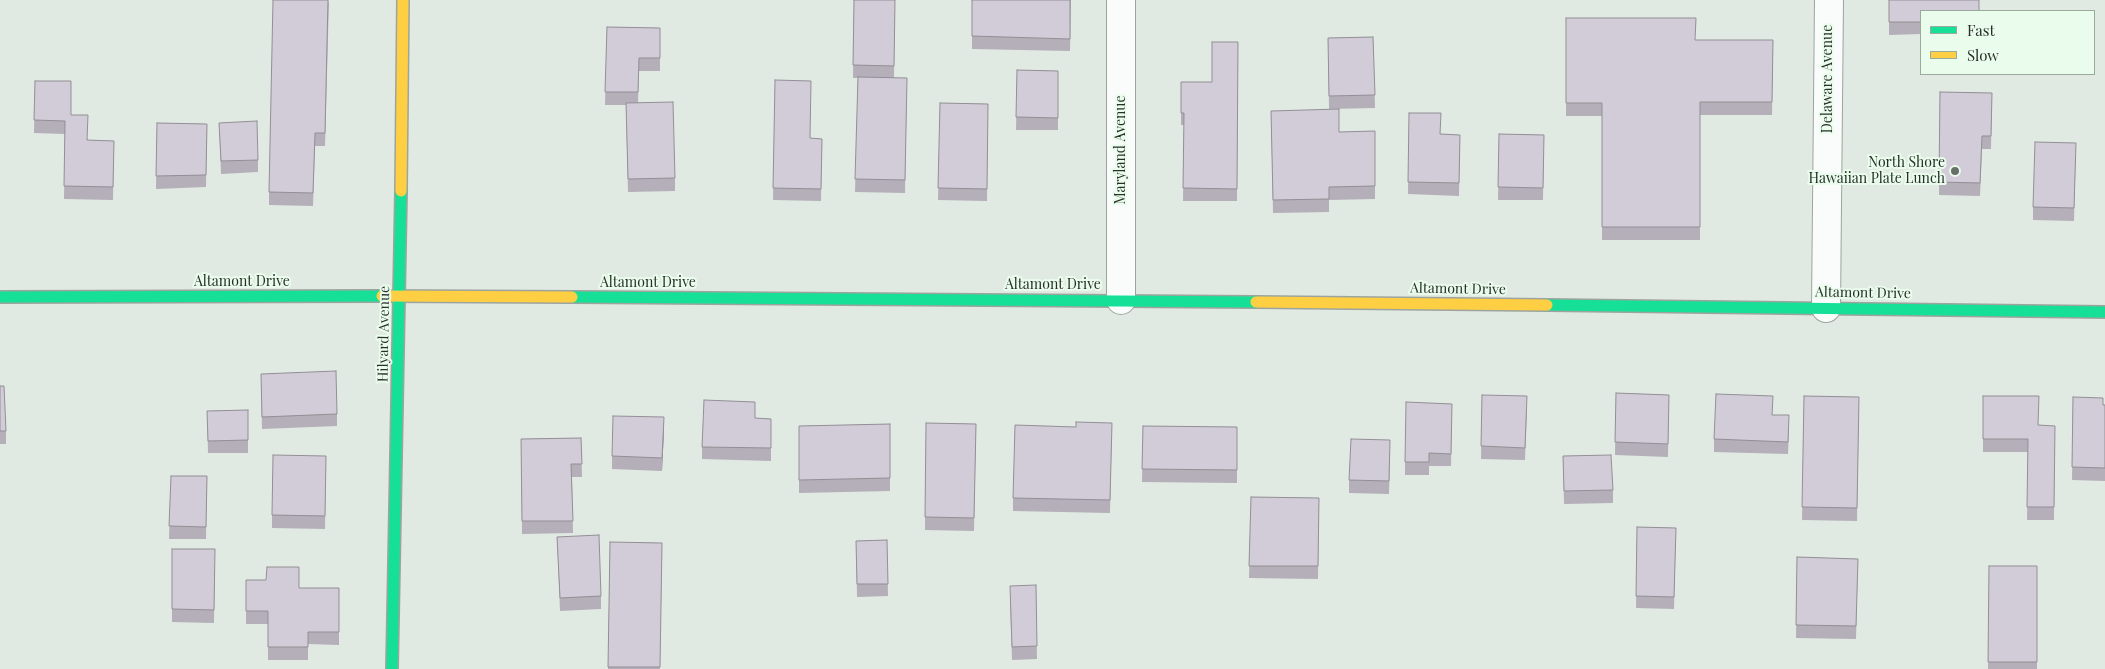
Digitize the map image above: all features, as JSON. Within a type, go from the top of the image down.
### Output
[{"type":"main road","name":"Hilyard Avenue","points":[[392,669],[400,296],[403,0]]},
{"type":"main road","name":"Altamont Drive","points":[[0,297],[400,296],[1121,300],[2105,312]]},
{"type":"street","name":"Maryland Avenue","points":[[1121,0],[1121,300]]},
{"type":"street","name":"Delaware Avenue","points":[[1826,308],[1829,0]]},
{"type":"building","points":[[273,0],[328,0],[325,133],[315,133],[313,193],[269,192]]},
{"type":"building","points":[[854,0],[895,0],[894,66],[853,65]]},
{"type":"building","points":[[972,0],[1070,0],[1070,39],[972,36]]},
{"type":"building","points":[[1889,0],[1979,0],[1979,10],[1920,10],[1920,22],[1889,22]]},
{"type":"building","points":[[1566,18],[1696,18],[1695,40],[1773,40],[1772,102],[1700,102],[1700,227],[1602,227],[1602,103],[1566,103]]},
{"type":"building","points":[[607,27],[660,28],[660,58],[639,58],[638,92],[605,92]]},
{"type":"building","points":[[1373,37],[1375,95],[1329,96],[1328,38]]},
{"type":"building","points":[[1212,42],[1238,42],[1237,189],[1183,188],[1184,113],[1181,113],[1181,82],[1212,82]]},
{"type":"building","points":[[1017,70],[1058,71],[1058,118],[1016,117]]},
{"type":"building","points":[[858,77],[907,78],[905,180],[855,179]]},
{"type":"building","points":[[775,80],[811,81],[810,138],[822,139],[821,189],[773,188]]},
{"type":"building","points":[[35,81],[71,81],[71,115],[88,115],[87,140],[114,141],[113,187],[64,186],[65,121],[34,120]]},
{"type":"building","points":[[1940,92],[1992,93],[1991,136],[1982,136],[1980,183],[1939,182]]},
{"type":"building","points":[[673,102],[675,178],[628,179],[626,103]]},
{"type":"building","points":[[940,103],[988,104],[987,189],[938,188]]},
{"type":"building","points":[[1339,109],[1339,132],[1375,131],[1375,186],[1329,187],[1329,199],[1273,200],[1271,111]]},
{"type":"building","points":[[1409,113],[1441,113],[1440,134],[1460,135],[1459,183],[1408,182]]},
{"type":"building","points":[[257,121],[258,160],[221,161],[219,123]]},
{"type":"building","points":[[157,123],[207,124],[206,175],[156,176]]},
{"type":"building","points":[[1499,134],[1544,135],[1543,188],[1498,187]]},
{"type":"building","points":[[2035,142],[2076,143],[2074,208],[2033,207]]},
{"type":"building","points":[[336,371],[337,414],[262,417],[261,374]]},
{"type":"building","points":[[0,386],[4,386],[6,431],[0,431]]},
{"type":"building","points":[[1616,393],[1669,395],[1668,444],[1615,442]]},
{"type":"building","points":[[1716,394],[1773,396],[1772,415],[1789,415],[1788,442],[1714,439]]},
{"type":"building","points":[[1482,395],[1527,396],[1525,448],[1481,446]]},
{"type":"building","points":[[1804,396],[1859,397],[1857,508],[1802,507]]},
{"type":"building","points":[[1983,396],[2039,396],[2038,425],[2055,426],[2054,507],[2027,507],[2028,439],[1983,439]]},
{"type":"building","points":[[2073,397],[2103,398],[2103,405],[2105,405],[2105,468],[2072,467]]},
{"type":"building","points":[[704,400],[755,402],[755,418],[771,419],[771,448],[702,447]]},
{"type":"building","points":[[1406,402],[1452,404],[1451,454],[1429,453],[1429,462],[1405,462]]},
{"type":"building","points":[[248,410],[248,440],[208,441],[207,411]]},
{"type":"building","points":[[613,416],[664,417],[662,458],[612,456]]},
{"type":"building","points":[[1076,422],[1112,423],[1110,500],[1013,498],[1015,425],[1076,427]]},
{"type":"building","points":[[926,423],[976,424],[974,518],[925,517]]},
{"type":"building","points":[[890,424],[890,478],[799,480],[799,426]]},
{"type":"building","points":[[1143,426],[1237,427],[1237,470],[1142,469]]},
{"type":"building","points":[[581,438],[582,464],[571,464],[573,521],[522,521],[521,439]]},
{"type":"building","points":[[1351,439],[1390,440],[1389,481],[1349,480]]},
{"type":"building","points":[[273,455],[326,456],[325,516],[272,515]]},
{"type":"building","points":[[1611,455],[1613,490],[1564,491],[1563,456]]},
{"type":"building","points":[[171,476],[207,476],[206,527],[169,526]]},
{"type":"building","points":[[1251,497],[1319,498],[1318,566],[1249,566]]},
{"type":"building","points":[[1637,527],[1676,528],[1674,597],[1636,596]]},
{"type":"building","points":[[599,535],[601,596],[560,598],[557,537]]},
{"type":"building","points":[[887,540],[888,584],[857,584],[856,541]]},
{"type":"building","points":[[610,542],[662,543],[660,667],[608,667]]},
{"type":"building","points":[[172,549],[215,549],[214,610],[172,609]]},
{"type":"building","points":[[1797,557],[1858,559],[1856,626],[1796,625]]},
{"type":"building","points":[[1989,566],[2037,566],[2037,662],[1988,662]]},
{"type":"building","points":[[267,567],[299,567],[299,588],[339,588],[339,632],[308,632],[308,647],[268,647],[268,611],[246,611],[246,580],[266,580]]},
{"type":"building","points":[[1036,585],[1037,646],[1012,647],[1010,586]]},
{"type":"traffic: fast","points":[[392,669],[401,191]]},
{"type":"traffic: fast","points":[[0,297],[382,296]]},
{"type":"traffic: fast","points":[[572,297],[1256,302]]},
{"type":"traffic: fast","points":[[1547,305],[2105,312]]},
{"type":"traffic: slow","points":[[401,191],[403,0]]},
{"type":"traffic: slow","points":[[382,296],[572,297]]},
{"type":"traffic: slow","points":[[1256,302],[1547,305]]},
{"type":"place","name":"North Shore Hawaiian Plate Lunch","points":[[1955,171]]}]
